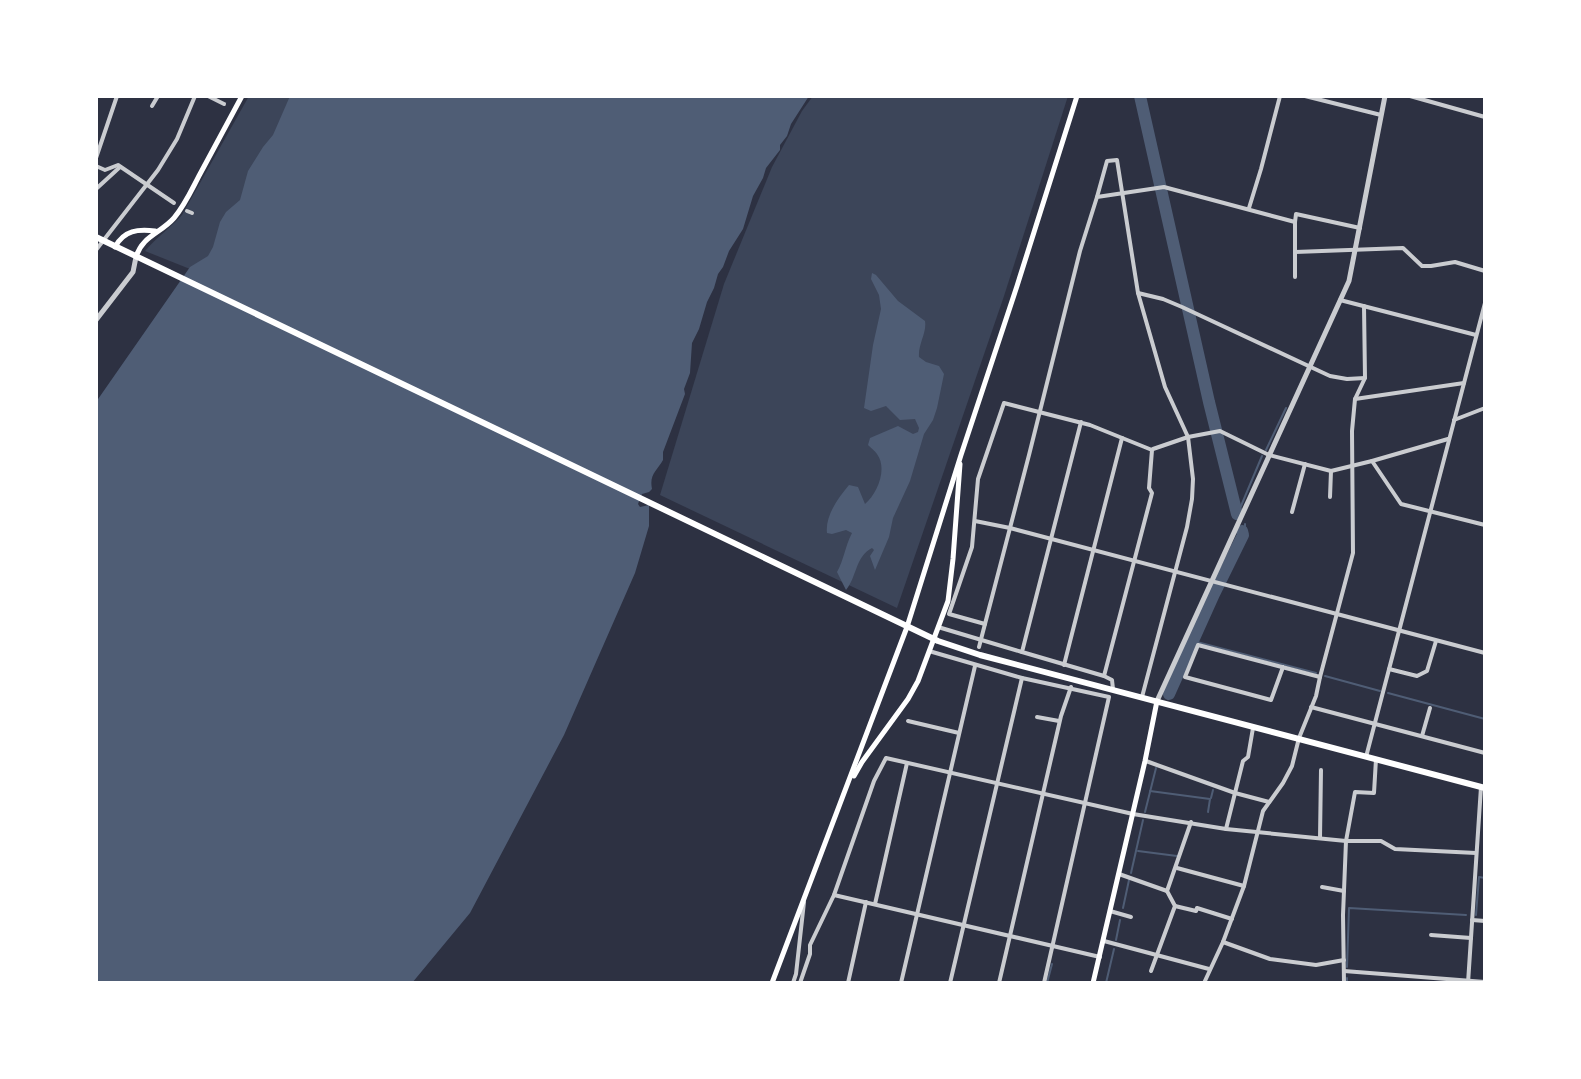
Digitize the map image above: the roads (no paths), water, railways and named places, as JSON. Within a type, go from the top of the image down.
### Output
[{"type":"main road","points":[[136,257],[139,247],[156,231],[164,228],[180,209],[242,96]]},
{"type":"main road","points":[[772,983],[907,627],[1077,96]]},
{"type":"main road","points":[[115,247],[123,236],[133,231],[156,231]]},
{"type":"main road","points":[[96,237],[922,635],[1111,693],[1142,697],[1483,787]]},
{"type":"main road","points":[[844,792],[918,681],[948,601],[961,455]]},
{"type":"main road","points":[[1093,983],[1157,701]]},
{"type":"street","points":[[96,158],[117,96]]},
{"type":"street","points":[[152,106],[158,96]]},
{"type":"street","points":[[96,250],[147,185],[177,139],[195,96]]},
{"type":"street","points":[[208,96],[224,104]]},
{"type":"street","points":[[1249,208],[1280,96]]},
{"type":"street","points":[[1305,96],[1381,115]]},
{"type":"street","points":[[1157,701],[1349,281],[1385,96]]},
{"type":"street","points":[[1410,96],[1485,117]]},
{"type":"street","points":[[979,647],[1080,251],[1107,161],[1117,160],[1138,293],[1165,387],[1188,437],[1193,479],[1187,527],[1142,697]]},
{"type":"street","points":[[96,166],[105,170],[118,165],[174,203]]},
{"type":"street","points":[[96,189],[120,167]]},
{"type":"street","points":[[1097,197],[1164,187],[1295,222]]},
{"type":"street","points":[[1295,277],[1296,214],[1360,228]]},
{"type":"street","points":[[1295,252],[1403,248],[1422,266],[1455,262],[1485,271]]},
{"type":"street","points":[[96,320],[133,272],[136,257]]},
{"type":"street","points":[[1138,293],[1182,307],[1330,376],[1365,378]]},
{"type":"street","points":[[1340,300],[1476,335]]},
{"type":"street","points":[[1366,757],[1485,303]]},
{"type":"street","points":[[1204,983],[1244,886],[1263,811],[1292,766],[1320,677],[1353,553],[1352,465],[1355,399],[1365,378],[1364,306]]},
{"type":"street","points":[[1355,399],[1464,383]]},
{"type":"street","points":[[985,624],[949,614],[972,547],[978,479],[1004,403],[1081,422],[1152,450],[1188,437],[1220,431],[1269,455],[1331,471],[1448,439]]},
{"type":"street","points":[[1454,420],[1485,408]]},
{"type":"street","points":[[1022,652],[1081,422]]},
{"type":"street","points":[[1064,665],[1122,438]]},
{"type":"street","points":[[1104,676],[1152,493],[1149,488],[1152,450]]},
{"type":"street","points":[[1372,461],[1401,504],[1485,525]]},
{"type":"street","points":[[1292,512],[1305,464]]},
{"type":"street","points":[[1330,497],[1331,471]]},
{"type":"street","points":[[975,521],[1485,653]]},
{"type":"street","points":[[938,627],[1112,680],[1044,983]]},
{"type":"street","points":[[1389,669],[1417,676],[1427,671],[1436,641]]},
{"type":"street","points":[[1183,676],[1198,645],[1320,677]]},
{"type":"street","points":[[929,651],[1022,678],[1111,693]]},
{"type":"street","points":[[901,983],[975,666]]},
{"type":"street","points":[[1171,672],[1271,700],[1283,667]]},
{"type":"street","points":[[950,983],[1022,678]]},
{"type":"street","points":[[999,983],[1059,721],[1071,687]]},
{"type":"street","points":[[1311,707],[1485,753]]},
{"type":"street","points":[[1422,736],[1430,708]]},
{"type":"street","points":[[1037,717],[1059,721]]},
{"type":"street","points":[[908,721],[959,733]]},
{"type":"street","points":[[1226,829],[1243,761],[1248,757],[1253,727]]},
{"type":"street","points":[[800,983],[810,945],[834,895],[874,781],[886,758],[1085,804],[1226,829],[1346,841],[1381,841],[1395,849],[1476,853]]},
{"type":"street","points":[[1344,983],[1346,841],[1355,792],[1374,793],[1376,759]]},
{"type":"street","points":[[1145,761],[1269,802]]},
{"type":"street","points":[[875,904],[907,763]]},
{"type":"street","points":[[1320,838],[1321,770]]},
{"type":"street","points":[[1468,982],[1483,787]]},
{"type":"street","points":[[1167,891],[1191,822]]},
{"type":"street","points":[[1477,844],[1485,845]]},
{"type":"street","points":[[1177,868],[1244,886]]},
{"type":"street","points":[[1119,874],[1167,891],[1175,906],[1196,911],[1197,908],[1232,919]]},
{"type":"street","points":[[1322,887],[1344,891]]},
{"type":"street","points":[[793,983],[805,894]]},
{"type":"street","points":[[834,895],[1100,957]]},
{"type":"street","points":[[848,983],[866,902]]},
{"type":"street","points":[[1151,971],[1175,906]]},
{"type":"street","points":[[1110,911],[1131,917]]},
{"type":"street","points":[[1472,920],[1485,921]]},
{"type":"street","points":[[1158,928],[1165,930]]},
{"type":"street","points":[[1431,935],[1471,938]]},
{"type":"street","points":[[1104,941],[1209,969]]},
{"type":"street","points":[[1223,942],[1270,959],[1316,965],[1344,960]]},
{"type":"street","points":[[1344,971],[1485,982]]},
{"type":"waterway","points":[[1140,96],[1237,514]]},
{"type":"waterway","points":[[1266,450],[1286,408]]},
{"type":"waterway","points":[[1241,506],[1262,456]]},
{"type":"waterway","points":[[1196,642],[1245,537],[1245,524]]},
{"type":"waterway","points":[[1169,694],[1243,535],[1242,531]]},
{"type":"waterway","points":[[1193,641],[1316,673]]},
{"type":"waterway","points":[[1325,676],[1380,691]]},
{"type":"waterway","points":[[1388,693],[1485,719]]},
{"type":"waterway","points":[[1145,812],[1156,768]]},
{"type":"waterway","points":[[1211,798],[1213,790]]},
{"type":"waterway","points":[[1150,791],[1210,799],[1208,812]]},
{"type":"waterway","points":[[1131,873],[1143,820]]},
{"type":"waterway","points":[[1138,851],[1177,856]]},
{"type":"waterway","points":[[1476,915],[1479,877],[1485,878]]},
{"type":"waterway","points":[[1123,908],[1129,880]]},
{"type":"waterway","points":[[1347,967],[1349,908],[1466,915]]},
{"type":"waterway","points":[[1116,940],[1120,920]]},
{"type":"waterway","points":[[1106,983],[1114,949]]},
{"type":"waterway","points":[[1047,983],[1052,964]]},
{"type":"waterway","points":[[1347,978],[1347,983]]}]
